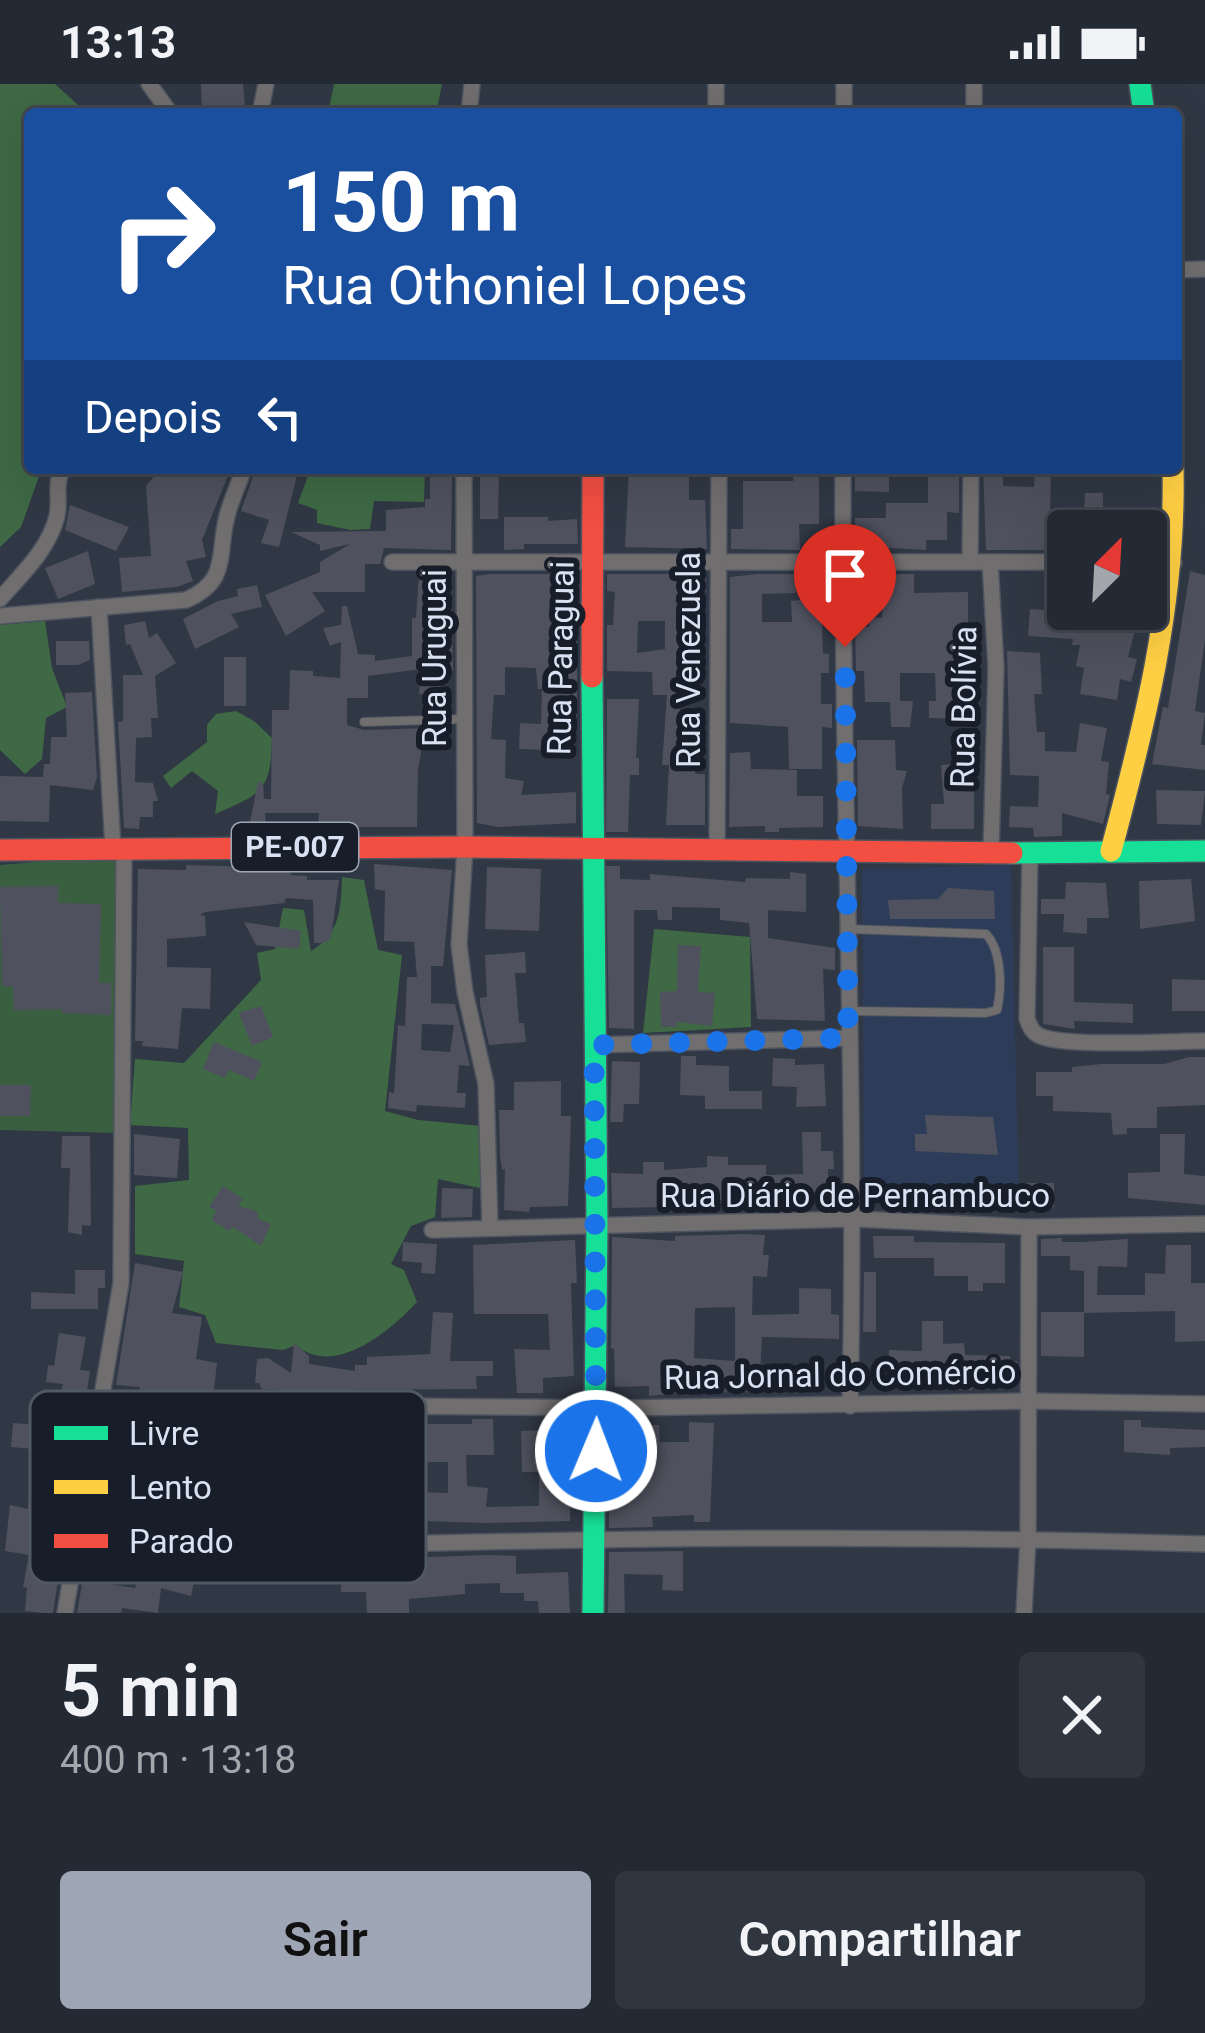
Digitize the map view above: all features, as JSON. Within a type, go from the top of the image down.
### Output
[{"type":"street","points":[[0,599],[51,535],[60,474]]},
{"type":"street","points":[[0,616],[187,600],[205,592],[218,574],[227,516],[242,474]]},
{"type":"street","name":"Rua Uruguai","points":[[464,474],[465,847],[459,945],[486,1084],[490,1228]]},
{"type":"street","name":"Rua Paraguai","points":[[593,474],[591,849],[597,1408],[593,1613]]},
{"type":"street","name":"Rua Venezuela","points":[[717,852],[718,474]]},
{"type":"street","points":[[843,474],[846,928],[854,1220],[850,1406]]},
{"type":"street","points":[[970,562],[971,474]]},
{"type":"street","points":[[1111,851],[1156,676],[1174,563],[1173,474]]},
{"type":"street","points":[[392,562],[1047,562]]},
{"type":"street","name":"Rua Bolívia","points":[[990,562],[996,667],[991,853]]},
{"type":"street","points":[[1167,563],[1174,563]]},
{"type":"street","points":[[99,607],[118,848],[121,1283],[103,1391]]},
{"type":"street","name":"PE-007","points":[[0,850],[1205,850]]},
{"type":"street","points":[[1030,852],[1027,1019],[1031,1030],[1043,1037],[1072,1040],[1205,1041]]},
{"type":"street","points":[[594,1045],[848,1038]]},
{"type":"street","name":"Rua Diário de Pernambuco","points":[[432,1230],[854,1220],[1029,1227],[1205,1224]]},
{"type":"street","points":[[1024,1613],[1029,1227]]},
{"type":"street","name":"Rua Jornal do Comércio","points":[[426,1406],[1205,1404]]},
{"type":"street","points":[[426,1543],[594,1538],[1205,1544]]},
{"type":"street","points":[[65,1613],[70,1583]]},
{"type":"lane","points":[[364,722],[464,718]]},
{"type":"lane","points":[[846,928],[986,934],[996,946],[1000,1000],[997,1010],[986,1013],[848,1011]]},
{"type":"shaded area","points":[[1011,865],[1019,1199],[864,1199],[862,869]]},
{"type":"green space","points":[[0,84],[55,84],[81,108],[24,108],[24,474],[40,474],[21,527],[0,547]]},
{"type":"green space","points":[[334,84],[442,84],[437,108],[329,108]]},
{"type":"green space","points":[[309,474],[425,474],[424,502],[374,501],[370,529],[317,523],[317,510],[298,503]]},
{"type":"green space","points":[[45,621],[52,668],[67,707],[46,718],[42,759],[25,774],[0,750],[0,625]]},
{"type":"green space","points":[[236,711],[272,738],[269,769],[253,795],[215,814],[218,791],[192,771],[171,788],[163,776],[207,742],[207,725],[216,714]]},
{"type":"green space","points":[[120,855],[117,1133],[0,1130],[0,865]]},
{"type":"green space","points":[[342,877],[364,880],[378,950],[402,955],[385,1111],[418,1120],[481,1126],[480,1188],[438,1179],[435,1217],[411,1226],[391,1264],[404,1270],[417,1302],[360,1347],[327,1356],[296,1345],[283,1350],[216,1343],[205,1315],[179,1307],[184,1261],[135,1254],[135,1186],[189,1180],[188,1128],[130,1125],[135,1059],[184,1063],[261,980],[257,953],[275,949],[283,908],[304,910],[311,951],[321,944],[337,920]]},
{"type":"green space","points":[[654,929],[750,937],[751,1027],[643,1033]]},
{"type":"building","points":[[201,84],[243,84],[245,107],[202,108]]},
{"type":"building","points":[[156,474],[229,474],[202,540],[206,557],[186,561],[193,581],[122,592],[119,558],[151,556],[146,486]]},
{"type":"building","points":[[254,474],[297,474],[279,547],[261,543],[269,520],[241,511]]},
{"type":"building","points":[[480,474],[499,474],[498,519],[480,519]]},
{"type":"building","points":[[629,474],[689,474],[689,500],[705,500],[707,549],[625,547]]},
{"type":"building","points":[[794,474],[819,474],[819,524],[799,524],[800,550],[731,549],[731,529],[743,529],[743,481],[793,481]]},
{"type":"building","points":[[855,474],[889,474],[889,492],[855,491]]},
{"type":"building","points":[[983,474],[1003,476],[1003,486],[1034,487],[1035,474],[1051,474],[1047,550],[986,550]]},
{"type":"building","points":[[928,475],[959,475],[959,513],[947,512],[947,540],[926,540],[926,550],[855,546],[855,518],[886,518],[886,503],[928,503]]},
{"type":"building","points":[[430,476],[452,477],[451,550],[384,548],[380,564],[365,564],[365,592],[312,592],[325,611],[286,636],[265,595],[320,572],[320,562],[350,544],[320,551],[320,545],[291,532],[386,531],[386,510],[425,507],[425,499],[430,499]]},
{"type":"building","points":[[1085,493],[1103,493],[1103,510],[1084,510]]},
{"type":"building","points":[[70,505],[129,527],[116,551],[65,530]]},
{"type":"building","points":[[504,517],[577,519],[578,544],[524,544],[524,549],[504,550]]},
{"type":"building","points":[[88,551],[95,584],[58,599],[45,568]]},
{"type":"building","points":[[1190,571],[1205,575],[1205,639],[1195,711],[1205,713],[1201,745],[1205,745],[1205,770],[1152,764],[1163,707],[1168,708]]},
{"type":"building","points":[[419,574],[451,574],[453,671],[441,671],[440,695],[419,694],[421,669],[368,676],[368,698],[347,698],[347,725],[364,730],[430,728],[430,742],[423,742],[418,769],[417,827],[318,827],[319,813],[265,813],[266,826],[249,827],[258,782],[263,783],[264,799],[271,799],[272,710],[289,710],[290,670],[340,678],[341,642],[330,646],[323,628],[341,625],[342,606],[347,606],[358,654],[375,655],[375,661],[412,656]]},
{"type":"building","points":[[577,574],[573,751],[519,749],[520,723],[541,724],[542,689],[538,689],[536,668],[505,667],[505,695],[494,695],[491,739],[506,740],[505,778],[524,781],[521,795],[576,792],[576,823],[498,827],[477,823],[476,576]]},
{"type":"building","points":[[607,574],[702,574],[706,578],[701,691],[679,693],[680,718],[690,718],[689,741],[698,742],[695,774],[705,774],[705,825],[666,825],[669,765],[662,765],[667,695],[653,695],[652,672],[607,671],[607,625],[613,625],[615,592],[607,591]],"holes":[[[638,621],[665,621],[665,649],[637,653]]]},
{"type":"building","points":[[795,574],[796,593],[762,594],[762,622],[792,622],[791,601],[821,598],[823,653],[829,654],[829,673],[821,673],[821,704],[832,704],[832,728],[822,727],[822,769],[789,769],[788,727],[730,723],[730,577]]},
{"type":"building","points":[[885,574],[914,574],[914,593],[968,592],[968,650],[979,719],[929,718],[929,701],[936,701],[935,673],[900,673],[900,701],[913,701],[910,727],[891,727],[890,702],[865,702],[864,671],[856,671],[855,627],[869,627],[869,617],[882,618]]},
{"type":"building","points":[[1047,574],[1047,630],[1135,630],[1128,657],[1137,659],[1131,682],[1120,679],[1117,700],[1080,694],[1084,668],[1076,666],[1080,645],[1072,645],[1073,639],[1028,636],[1030,609],[1045,610]]},
{"type":"building","points":[[257,585],[262,607],[231,614],[239,627],[195,649],[183,619],[238,596],[237,589]]},
{"type":"building","points":[[145,621],[149,638],[157,633],[176,663],[155,676],[158,718],[151,718],[152,737],[136,738],[135,782],[153,783],[158,801],[153,801],[153,817],[140,817],[139,829],[124,828],[118,722],[123,721],[123,675],[143,675],[130,644],[126,645],[124,625]]},
{"type":"building","points":[[56,641],[89,641],[90,660],[56,665]]},
{"type":"building","points":[[1007,651],[1040,653],[1042,694],[1034,694],[1037,732],[1045,732],[1045,751],[1076,752],[1080,723],[1107,728],[1101,761],[1109,762],[1106,794],[1110,795],[1103,824],[1062,813],[1062,836],[1034,837],[1033,828],[1009,827],[1010,806],[1038,807],[1039,776],[1010,775]]},
{"type":"building","points":[[224,657],[246,657],[246,706],[224,706]]},
{"type":"building","points":[[92,692],[97,777],[93,790],[50,785],[49,822],[0,821],[0,776],[43,777],[44,764],[50,764],[51,737],[67,737],[65,693]]},
{"type":"building","points":[[607,699],[639,699],[639,775],[630,775],[628,832],[606,832]]},
{"type":"building","points":[[857,740],[895,740],[896,770],[907,771],[902,788],[903,829],[858,826]]},
{"type":"building","points":[[750,752],[751,769],[797,770],[797,796],[823,796],[823,827],[765,832],[765,826],[729,827],[730,753]]},
{"type":"building","points":[[974,763],[974,829],[931,829],[931,804],[944,804],[941,765]]},
{"type":"building","points":[[1156,790],[1205,791],[1201,825],[1157,824]]},
{"type":"building","points":[[374,864],[452,870],[443,966],[431,966],[431,1003],[455,1004],[470,1066],[459,1065],[457,1093],[466,1093],[465,1108],[417,1105],[416,1112],[388,1108],[389,1092],[394,1093],[398,1025],[405,1026],[407,977],[417,977],[414,942],[384,941],[385,891],[375,889]],"holes":[[[422,1024],[454,1025],[450,1052],[421,1050]]]},
{"type":"building","points":[[186,865],[290,868],[291,875],[307,876],[307,880],[339,880],[331,938],[314,943],[313,900],[286,898],[284,903],[205,912],[200,915],[205,916],[206,936],[167,939],[167,967],[211,968],[210,1009],[182,1008],[178,1049],[142,1046],[143,1041],[135,1041],[138,869],[186,870]]},
{"type":"building","points":[[606,866],[620,866],[620,879],[650,880],[650,874],[745,882],[746,878],[790,879],[790,872],[806,874],[806,912],[768,910],[768,938],[835,948],[835,970],[823,969],[825,1021],[757,1019],[749,923],[720,920],[720,908],[672,907],[672,920],[658,920],[657,910],[634,910],[634,1029],[609,1028]]},
{"type":"building","points":[[487,867],[541,869],[539,931],[485,929]]},
{"type":"building","points":[[1191,879],[1195,921],[1140,929],[1139,881]]},
{"type":"building","points":[[1066,882],[1106,883],[1109,918],[1087,918],[1087,934],[1063,932],[1064,914],[1041,914],[1041,899],[1065,899]]},
{"type":"building","points":[[58,886],[58,903],[101,904],[99,983],[111,983],[111,1015],[14,1010],[13,986],[2,986],[0,887]]},
{"type":"building","points":[[948,888],[994,891],[995,919],[890,919],[888,900],[938,899]]},
{"type":"building","points":[[244,922],[301,931],[299,949],[256,945]]},
{"type":"building","points":[[678,945],[701,946],[698,992],[715,993],[712,1026],[677,1022],[677,1027],[661,1027],[660,992],[677,991]]},
{"type":"building","points":[[1043,947],[1074,947],[1074,1002],[1133,1004],[1133,1023],[1074,1021],[1075,1029],[1043,1024]]},
{"type":"building","points":[[525,952],[526,973],[515,973],[519,1023],[524,1023],[526,1042],[489,1045],[480,1005],[480,998],[487,997],[485,955]]},
{"type":"building","points":[[1172,979],[1205,980],[1205,1011],[1172,1011]]},
{"type":"building","points":[[261,1006],[273,1037],[252,1046],[239,1013]]},
{"type":"building","points":[[214,1042],[262,1062],[254,1081],[229,1070],[225,1078],[203,1069]]},
{"type":"building","points":[[681,1056],[696,1056],[696,1065],[729,1066],[729,1091],[762,1091],[762,1109],[705,1109],[705,1096],[680,1095]]},
{"type":"building","points":[[1205,1057],[1205,1105],[1157,1107],[1157,1128],[1127,1128],[1127,1134],[1113,1135],[1111,1113],[1053,1111],[1053,1096],[1036,1096],[1036,1072],[1072,1072],[1072,1067],[1101,1064],[1164,1064]]},
{"type":"building","points":[[773,1058],[795,1059],[795,1065],[824,1064],[826,1106],[796,1107],[797,1087],[772,1086]]},
{"type":"building","points":[[612,1061],[640,1062],[639,1104],[624,1104],[623,1122],[610,1122]]},
{"type":"building","points":[[561,1081],[561,1116],[571,1116],[568,1206],[504,1210],[499,1110],[514,1110],[514,1082]]},
{"type":"building","points":[[0,1085],[31,1085],[30,1116],[0,1116]]},
{"type":"building","points":[[925,1115],[993,1117],[998,1155],[915,1151],[915,1134],[927,1134]]},
{"type":"building","points":[[802,1132],[821,1132],[821,1151],[833,1151],[829,1202],[702,1200],[664,1207],[612,1208],[611,1173],[643,1174],[643,1162],[664,1162],[664,1170],[707,1167],[707,1156],[728,1157],[728,1165],[766,1165],[766,1175],[803,1174]]},
{"type":"building","points":[[134,1134],[180,1139],[177,1178],[134,1175]]},
{"type":"building","points":[[1160,1134],[1185,1134],[1184,1174],[1205,1176],[1205,1205],[1128,1198],[1128,1173],[1160,1172]]},
{"type":"building","points":[[62,1136],[90,1136],[91,1226],[82,1225],[82,1235],[68,1232],[70,1168],[61,1168]]},
{"type":"building","points":[[1023,1183],[1054,1183],[1054,1207],[1023,1208]]},
{"type":"building","points":[[223,1186],[243,1199],[238,1206],[257,1211],[258,1219],[271,1224],[261,1246],[233,1227],[229,1231],[212,1220],[216,1210],[209,1207]]},
{"type":"building","points":[[442,1188],[473,1189],[472,1217],[441,1218]]},
{"type":"building","points":[[765,1235],[767,1277],[753,1276],[752,1315],[799,1314],[799,1288],[831,1289],[831,1314],[839,1315],[839,1339],[762,1337],[759,1392],[649,1396],[649,1386],[615,1387],[612,1237],[675,1241],[675,1236]],"holes":[[[735,1307],[735,1361],[694,1358],[695,1308]]]},
{"type":"building","points":[[873,1236],[914,1236],[914,1242],[1005,1243],[1005,1283],[983,1283],[983,1291],[968,1291],[968,1276],[934,1276],[934,1258],[874,1258]]},
{"type":"building","points":[[1062,1238],[1062,1242],[1128,1239],[1127,1267],[1098,1266],[1097,1295],[1145,1295],[1145,1273],[1165,1274],[1166,1245],[1191,1245],[1191,1283],[1205,1283],[1205,1341],[1175,1342],[1175,1311],[1084,1313],[1084,1357],[1041,1356],[1041,1312],[1084,1312],[1084,1271],[1070,1270],[1070,1256],[1041,1256],[1041,1239]]},
{"type":"building","points":[[575,1240],[577,1283],[571,1283],[574,1376],[543,1378],[543,1393],[517,1393],[514,1349],[550,1350],[548,1314],[474,1314],[473,1245]]},
{"type":"building","points":[[403,1242],[437,1244],[435,1274],[421,1273],[422,1263],[402,1261]]},
{"type":"building","points":[[135,1263],[183,1272],[172,1313],[202,1317],[196,1359],[217,1363],[214,1391],[139,1391],[140,1387],[116,1385]]},
{"type":"building","points":[[75,1270],[105,1270],[105,1288],[98,1288],[98,1309],[31,1309],[31,1292],[75,1294]]},
{"type":"building","points":[[864,1272],[876,1272],[876,1332],[863,1332]]},
{"type":"building","points":[[433,1312],[453,1313],[450,1361],[493,1361],[493,1376],[476,1376],[477,1389],[303,1391],[262,1389],[255,1383],[257,1359],[268,1358],[291,1373],[294,1343],[309,1356],[309,1364],[355,1371],[355,1365],[367,1365],[367,1357],[430,1354]]},
{"type":"building","points":[[922,1321],[943,1321],[943,1344],[964,1343],[965,1355],[1010,1356],[1010,1361],[1017,1361],[1017,1377],[972,1376],[972,1390],[951,1390],[951,1375],[888,1379],[889,1350],[922,1351]]},
{"type":"building","points":[[59,1333],[86,1337],[80,1370],[90,1371],[87,1391],[62,1391],[63,1384],[46,1382],[48,1365],[54,1366]]},
{"type":"building","points":[[493,1419],[494,1455],[466,1455],[467,1486],[488,1488],[486,1507],[539,1506],[539,1472],[522,1472],[521,1431],[544,1430],[544,1419],[561,1419],[561,1426],[571,1426],[570,1521],[426,1521],[426,1492],[448,1493],[448,1462],[426,1462],[426,1424]]},
{"type":"building","points":[[1124,1420],[1141,1420],[1141,1427],[1205,1430],[1205,1447],[1170,1448],[1170,1455],[1124,1452]]},
{"type":"building","points":[[689,1422],[714,1423],[710,1522],[694,1522],[694,1515],[652,1517],[653,1527],[609,1528],[609,1472],[629,1472],[629,1426],[659,1425],[660,1442],[689,1442]]},
{"type":"building","points":[[13,1423],[30,1424],[30,1449],[11,1447]]},
{"type":"building","points":[[29,1489],[30,1583],[58,1583],[53,1613],[25,1611],[27,1588],[23,1587],[29,1555],[5,1551],[10,1505],[28,1509]]},
{"type":"building","points":[[683,1551],[683,1591],[662,1590],[663,1575],[624,1574],[625,1613],[608,1613],[609,1552]]},
{"type":"building","points":[[516,1556],[516,1574],[568,1572],[570,1613],[539,1613],[538,1601],[524,1601],[524,1593],[500,1593],[500,1583],[465,1584],[465,1594],[409,1599],[409,1613],[367,1613],[366,1592],[341,1592],[341,1583],[426,1583],[426,1557]]},
{"type":"building","points":[[82,1583],[135,1588],[136,1583],[194,1583],[191,1596],[161,1588],[158,1613],[122,1608],[121,1613],[77,1613]]},
{"type":"traffic: fast","points":[[1140,84],[1143,108]]},
{"type":"traffic: fast","points":[[592,677],[597,1224],[593,1613]]},
{"type":"traffic: fast","points":[[1012,853],[1205,851]]},
{"type":"traffic: slow","points":[[1111,851],[1164,614],[1173,474]]},
{"type":"traffic: jam","points":[[592,677],[593,474]]},
{"type":"traffic: jam","points":[[0,850],[465,847],[1012,853]]},
{"type":"route","points":[[596,1451],[594,1045],[848,1038],[845,647]]}]
